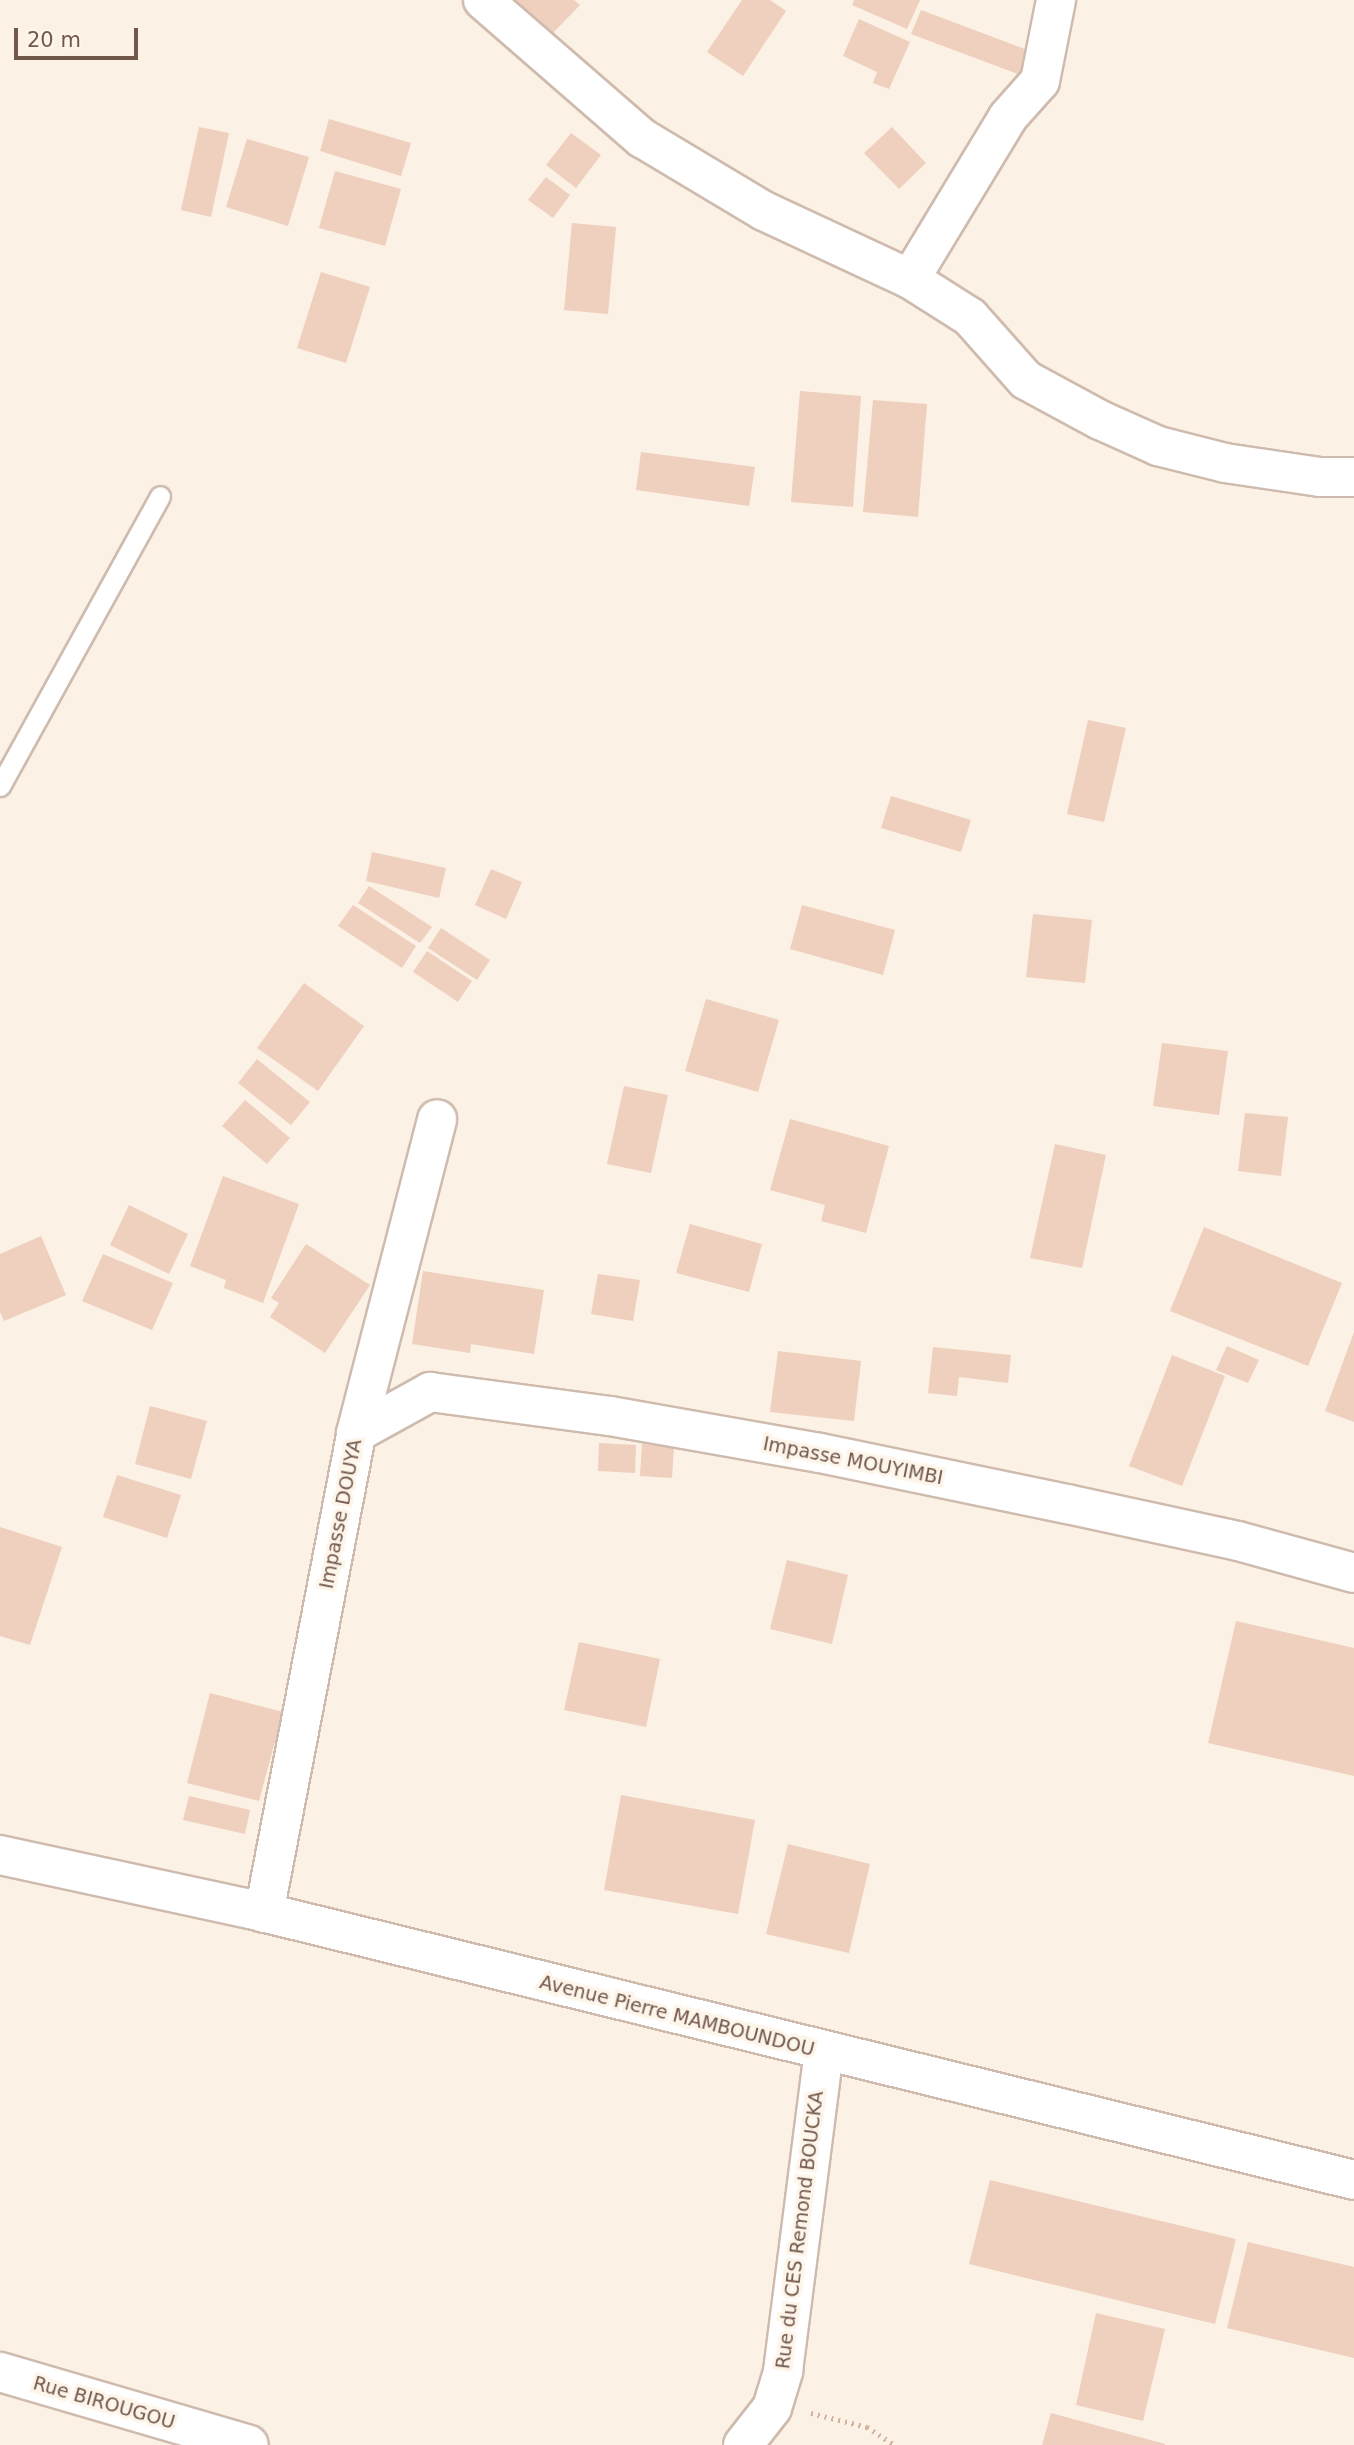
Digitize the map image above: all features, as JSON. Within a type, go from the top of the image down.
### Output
[{"type":"street","points":[[482,0],[642,138],[764,211],[910,279],[970,317],[1026,380],[1112,426],[1158,446],[1225,463],[1320,477],[1354,477]]},
{"type":"street","points":[[910,279],[1008,117],[1040,80],[1056,0]]},
{"type":"street","name":"Impasse DOUYA","points":[[264,1913],[356,1433],[437,1119]]},
{"type":"street","name":"Impasse MOUYIMBI","points":[[356,1433],[430,1392],[610,1416],[820,1453],[1067,1504],[1238,1541],[1354,1573]]},
{"type":"street","name":"Avenue Pierre MAMBOUNDOU","points":[[0,1855],[264,1913],[1354,2180]]},
{"type":"street","name":"Rue du CES Remond BOUCKA","points":[[772,2408],[785,2359],[824,2052]]},
{"type":"street","name":"Rue BIROUGOU","points":[[0,2372],[249,2445]]},
{"type":"street","points":[[743,2445],[772,2408]]},
{"type":"lane","points":[[0,786],[160,496]]},
{"type":"path","points":[[772,2408],[809,2412],[857,2424],[895,2445]]},
{"type":"building","points":[[513,0],[574,0],[580,5],[550,36]]},
{"type":"building","points":[[742,0],[770,0],[786,11],[743,76],[707,52]]},
{"type":"building","points":[[854,0],[920,0],[907,29],[852,5]]},
{"type":"building","points":[[921,10],[1030,51],[1021,75],[911,34]]},
{"type":"building","points":[[859,19],[910,42],[889,89],[873,83],[877,72],[843,56]]},
{"type":"building","points":[[329,119],[411,143],[401,176],[320,151]]},
{"type":"building","points":[[199,127],[229,133],[211,217],[181,210]]},
{"type":"building","points":[[892,127],[926,163],[899,189],[864,153]]},
{"type":"building","points":[[571,133],[601,155],[576,188],[546,165]]},
{"type":"building","points":[[247,139],[309,157],[288,226],[226,207]]},
{"type":"building","points":[[335,171],[401,189],[385,246],[319,228]]},
{"type":"building","points":[[546,177],[570,195],[553,218],[528,200]]},
{"type":"building","points":[[572,223],[616,227],[608,314],[564,310]]},
{"type":"building","points":[[321,272],[370,287],[346,363],[297,348]]},
{"type":"building","points":[[800,391],[861,396],[853,507],[791,502]]},
{"type":"building","points":[[873,400],[927,404],[918,517],[863,512]]},
{"type":"building","points":[[641,452],[755,467],[749,506],[636,490]]},
{"type":"building","points":[[1088,720],[1126,728],[1104,822],[1067,814]]},
{"type":"building","points":[[891,796],[971,820],[961,852],[881,828]]},
{"type":"building","points":[[372,852],[446,868],[439,898],[366,881]]},
{"type":"building","points":[[491,869],[522,882],[506,919],[475,905]]},
{"type":"building","points":[[369,886],[432,927],[420,943],[358,903]]},
{"type":"building","points":[[353,905],[416,946],[402,968],[338,926]]},
{"type":"building","points":[[802,905],[895,930],[883,975],[790,949]]},
{"type":"building","points":[[1033,914],[1092,920],[1085,983],[1026,977]]},
{"type":"building","points":[[441,928],[490,960],[477,980],[428,948]]},
{"type":"building","points":[[427,951],[472,981],[458,1002],[413,972]]},
{"type":"building","points":[[304,983],[364,1026],[318,1091],[257,1048]]},
{"type":"building","points":[[706,999],[779,1020],[758,1092],[685,1071]]},
{"type":"building","points":[[1162,1043],[1228,1051],[1219,1115],[1153,1106]]},
{"type":"building","points":[[257,1059],[310,1102],[291,1125],[238,1083]]},
{"type":"building","points":[[624,1086],[668,1095],[651,1173],[607,1164]]},
{"type":"building","points":[[245,1100],[290,1138],[267,1164],[222,1126]]},
{"type":"building","points":[[1245,1113],[1288,1117],[1281,1176],[1238,1171]]},
{"type":"building","points":[[790,1119],[889,1146],[866,1233],[821,1221],[825,1205],[770,1190]]},
{"type":"building","points":[[1055,1144],[1106,1155],[1082,1268],[1030,1258]]},
{"type":"building","points":[[223,1176],[299,1204],[263,1303],[224,1288],[226,1280],[190,1266]]},
{"type":"building","points":[[129,1205],[188,1234],[169,1274],[110,1245]]},
{"type":"building","points":[[690,1224],[762,1244],[749,1292],[676,1273]]},
{"type":"building","points":[[1204,1227],[1342,1283],[1308,1366],[1170,1311]]},
{"type":"building","points":[[41,1236],[66,1295],[4,1321],[0,1312],[0,1254]]},
{"type":"building","points":[[306,1244],[370,1285],[325,1353],[270,1317],[279,1303],[271,1298]]},
{"type":"building","points":[[103,1254],[173,1283],[152,1330],[82,1301]]},
{"type":"building","points":[[423,1271],[544,1290],[534,1354],[471,1344],[470,1353],[412,1344]]},
{"type":"building","points":[[598,1274],[640,1280],[633,1321],[591,1314]]},
{"type":"building","points":[[1354,1332],[1354,1422],[1325,1411]]},
{"type":"building","points":[[1227,1346],[1259,1360],[1248,1383],[1216,1370]]},
{"type":"building","points":[[933,1347],[1011,1355],[1008,1383],[959,1377],[957,1396],[928,1393]]},
{"type":"building","points":[[778,1351],[861,1361],[854,1421],[770,1412]]},
{"type":"building","points":[[1172,1355],[1225,1376],[1182,1486],[1129,1466]]},
{"type":"building","points":[[150,1406],[207,1421],[191,1479],[135,1464]]},
{"type":"building","points":[[599,1443],[636,1445],[635,1473],[598,1471]]},
{"type":"building","points":[[642,1444],[674,1446],[672,1478],[640,1476]]},
{"type":"building","points":[[117,1475],[181,1495],[167,1538],[103,1517]]},
{"type":"building","points":[[0,1527],[62,1547],[30,1645],[0,1636]]},
{"type":"building","points":[[787,1560],[848,1575],[832,1644],[770,1629]]},
{"type":"building","points":[[1236,1621],[1354,1648],[1354,1776],[1208,1743]]},
{"type":"building","points":[[579,1642],[660,1659],[646,1727],[564,1710]]},
{"type":"building","points":[[210,1693],[283,1712],[259,1801],[187,1783]]},
{"type":"building","points":[[621,1795],[755,1820],[738,1914],[604,1890]]},
{"type":"building","points":[[189,1796],[250,1810],[245,1834],[183,1820]]},
{"type":"building","points":[[788,1844],[870,1864],[849,1953],[766,1934]]},
{"type":"building","points":[[990,2180],[1236,2239],[1215,2324],[969,2264]]},
{"type":"building","points":[[1248,2242],[1354,2267],[1354,2358],[1227,2328]]},
{"type":"building","points":[[1096,2313],[1165,2329],[1143,2421],[1076,2405]]},
{"type":"building","points":[[1051,2413],[1165,2444],[1165,2445],[1042,2445]]}]
